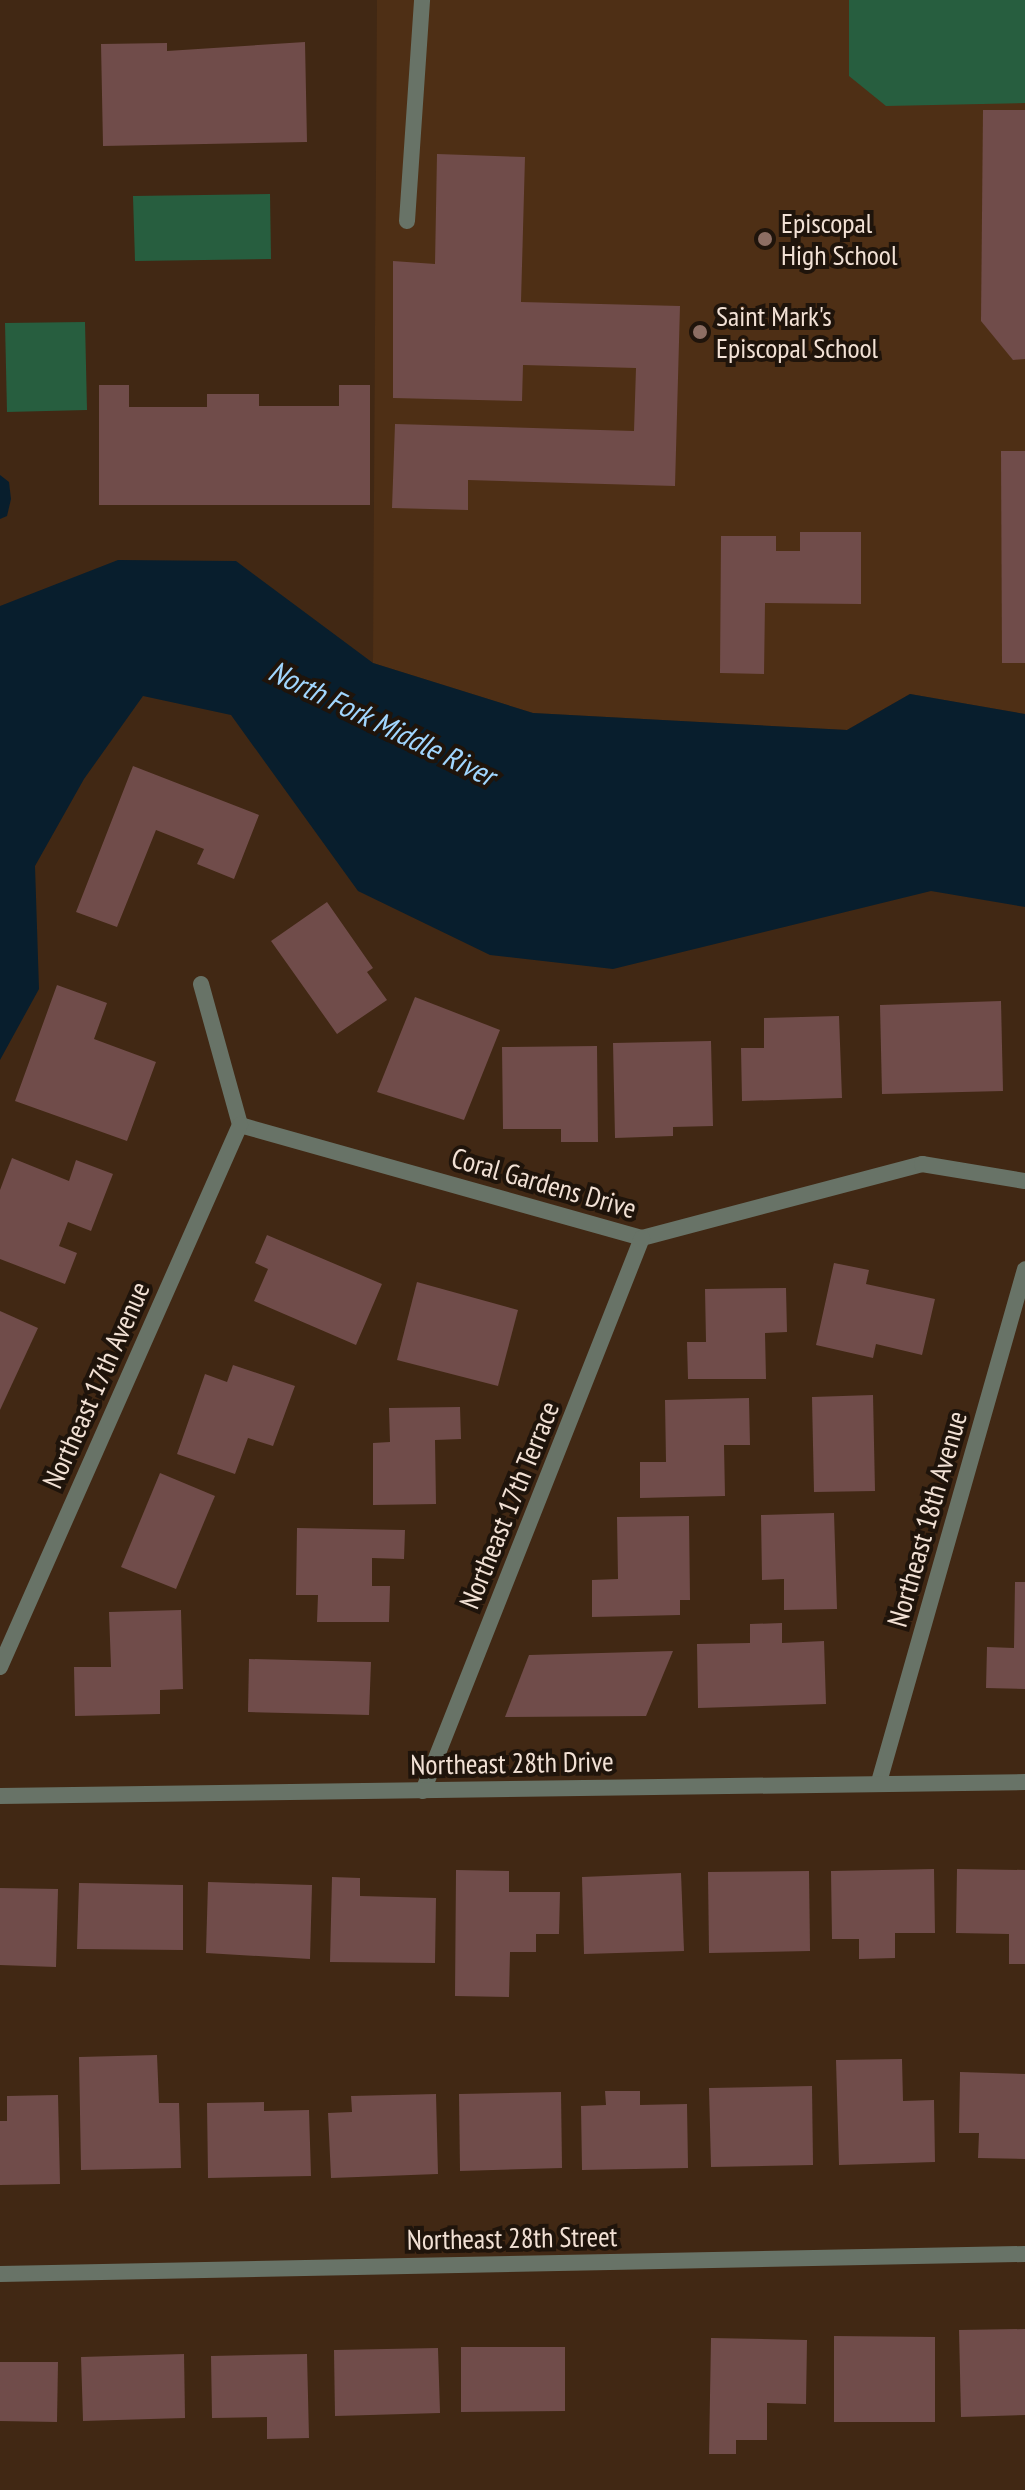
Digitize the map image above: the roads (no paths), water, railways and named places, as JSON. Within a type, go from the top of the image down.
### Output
[{"type":"street","points":[[407,221],[422,0]]},
{"type":"street","points":[[201,984],[240,1125]]},
{"type":"street","name":"Coral Gardens Drive","points":[[240,1125],[642,1238],[922,1164],[1025,1181]]},
{"type":"street","name":"Northeast 17th Avenue","points":[[0,1667],[240,1125]]},
{"type":"street","name":"Northeast 17th Terrace","points":[[423,1791],[642,1238]]},
{"type":"street","name":"Northeast 18th Avenue","points":[[879,1782],[1025,1269]]},
{"type":"street","name":"Northeast 28th Drive","points":[[0,1796],[1025,1782]]},
{"type":"street","name":"Northeast 28th Street","points":[[0,2274],[1025,2254]]},
{"type":"water","points":[[0,475],[9,482],[11,499],[7,516],[0,519]]},
{"type":"water","name":"North Fork Middle River","points":[[118,560],[236,561],[373,663],[533,713],[847,730],[910,694],[1025,714],[1025,907],[931,891],[613,969],[490,955],[358,891],[231,715],[143,696],[84,779],[35,866],[39,989],[0,1060],[0,606]]},
{"type":"place","name":"Episcopal High School","points":[[765,239]]},
{"type":"place","name":"Saint Mark's Episcopal School","points":[[700,332]]}]
